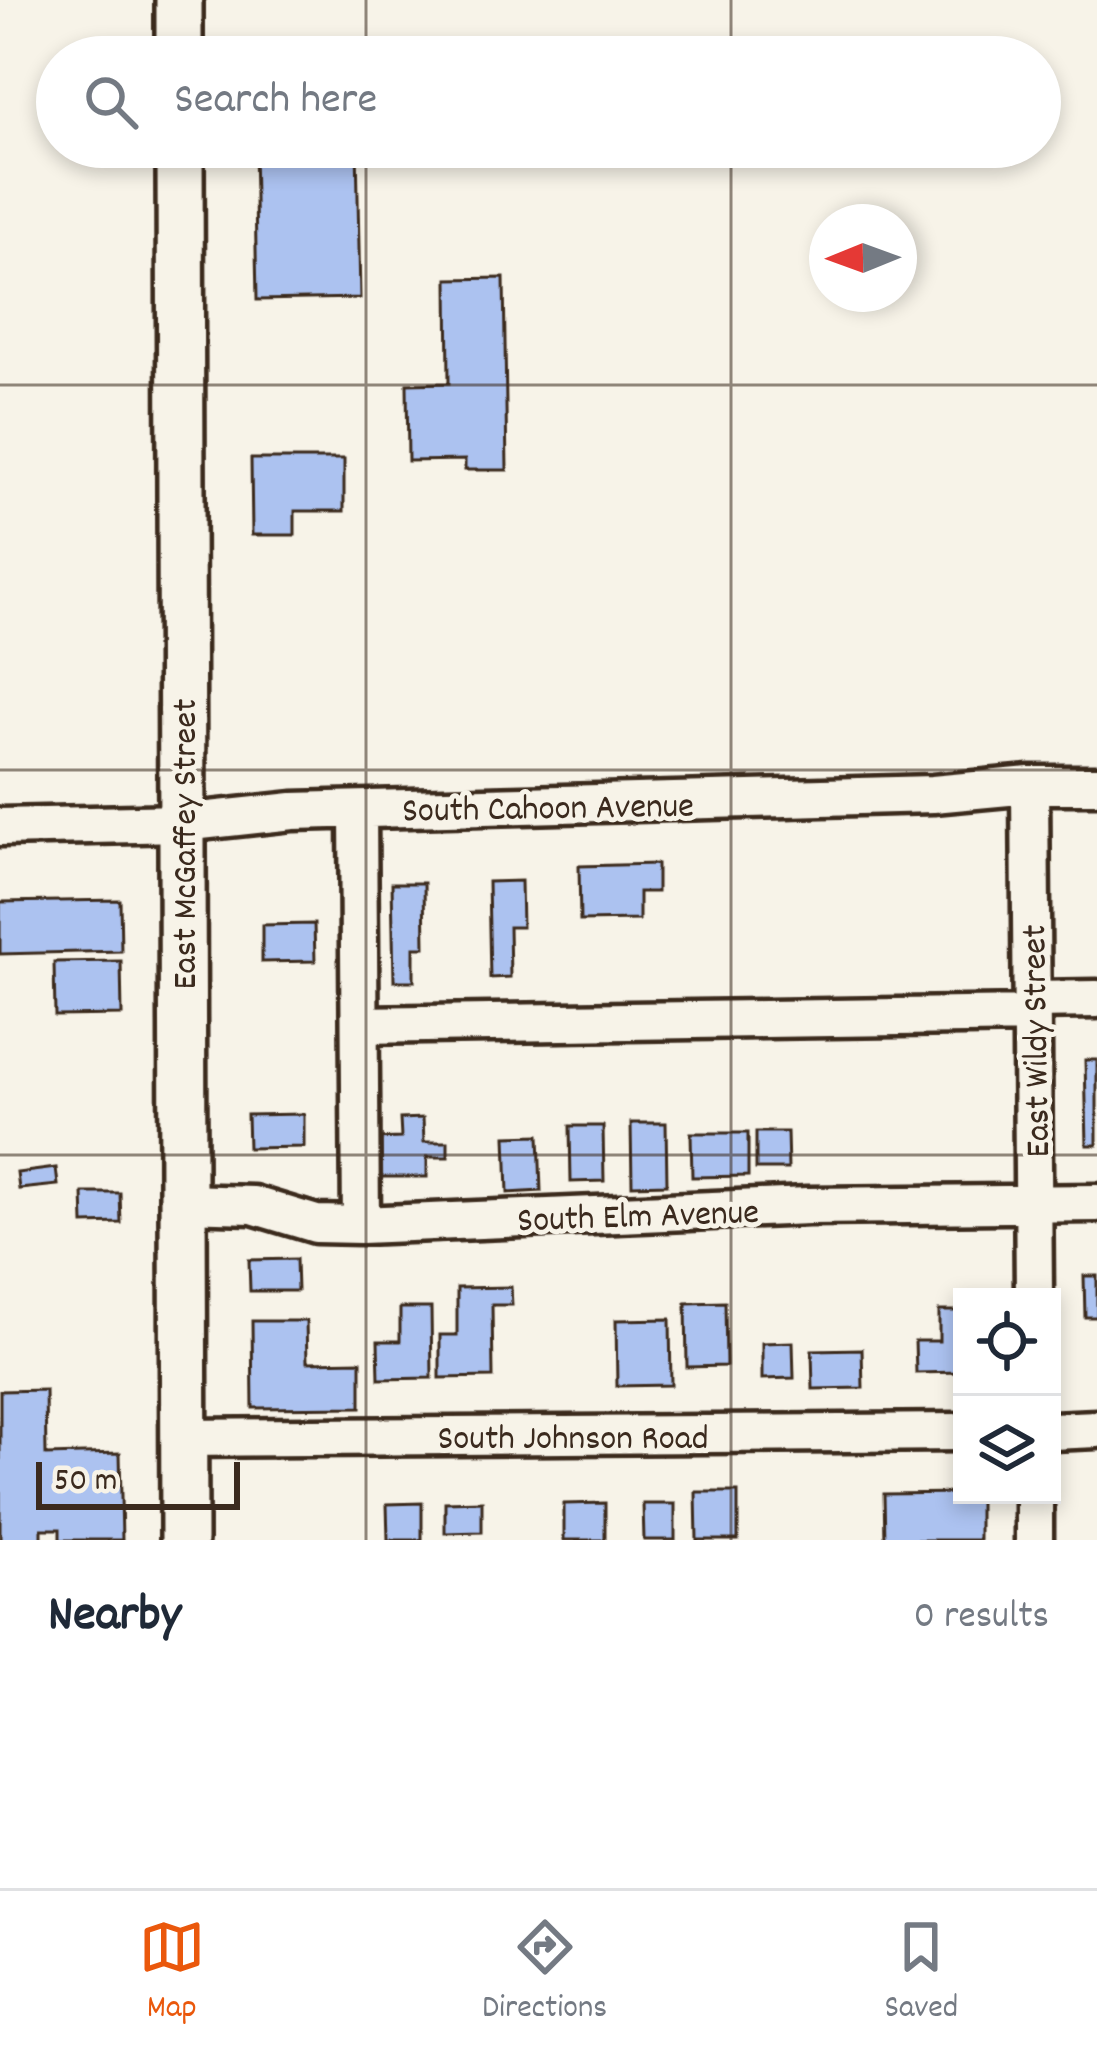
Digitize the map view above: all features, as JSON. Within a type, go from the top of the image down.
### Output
[{"type":"main road","points":[[179,0],[179,36]]},
{"type":"main road","name":"East McGaffey Street","points":[[180,168],[184,1540]]},
{"type":"street","name":"South Cahoon Avenue","points":[[0,827],[182,823],[293,811],[933,794],[1030,785],[1097,785]]},
{"type":"street","name":"East Wildy Street","points":[[1030,785],[1034,1288]]},
{"type":"street","points":[[358,810],[362,1225]]},
{"type":"street","points":[[360,1025],[1032,1007],[1097,998]]},
{"type":"street","name":"South Elm Avenue","points":[[182,1203],[253,1205],[316,1224],[362,1225],[808,1206],[1097,1203]]},
{"type":"street","points":[[1061,1431],[1097,1429]]},
{"type":"street","name":"South Johnson Road","points":[[183,1438],[953,1432]]},
{"type":"street","points":[[1034,1504],[1034,1540]]},
{"type":"building","points":[[254,168],[357,168],[360,298],[257,300]]},
{"type":"building","points":[[504,278],[507,470],[465,470],[465,460],[408,461],[407,384],[449,383],[448,279]]},
{"type":"building","points":[[251,459],[344,459],[344,511],[295,511],[295,535],[252,535]]},
{"type":"building","points":[[657,864],[657,892],[639,892],[639,920],[580,921],[579,866]]},
{"type":"building","points":[[521,881],[522,927],[509,927],[510,977],[490,978],[488,882]]},
{"type":"building","points":[[392,883],[424,883],[425,947],[414,947],[414,981],[394,981]]},
{"type":"building","points":[[120,900],[121,951],[0,954],[0,902]]},
{"type":"building","points":[[314,924],[315,961],[262,962],[262,925]]},
{"type":"building","points":[[121,961],[122,1015],[55,1016],[54,962]]},
{"type":"building","points":[[1085,1060],[1097,1060],[1097,1145],[1087,1145]]},
{"type":"building","points":[[304,1114],[304,1147],[248,1148],[247,1115]]},
{"type":"building","points":[[423,1118],[424,1142],[448,1142],[448,1157],[427,1157],[427,1177],[375,1177],[374,1139],[401,1138],[400,1119]]},
{"type":"building","points":[[631,1123],[666,1123],[667,1184],[632,1185]]},
{"type":"building","points":[[570,1126],[603,1126],[604,1181],[571,1182]]},
{"type":"building","points":[[756,1132],[787,1132],[788,1169],[756,1169]]},
{"type":"building","points":[[691,1133],[748,1133],[748,1176],[692,1177]]},
{"type":"building","points":[[539,1135],[541,1191],[508,1193],[506,1136]]},
{"type":"building","points":[[56,1168],[58,1185],[19,1189],[17,1173]]},
{"type":"building","points":[[83,1193],[120,1193],[121,1223],[84,1224]]},
{"type":"building","points":[[296,1259],[297,1291],[250,1291],[249,1260]]},
{"type":"building","points":[[1084,1276],[1097,1276],[1097,1317],[1085,1317]]},
{"type":"building","points":[[511,1287],[512,1305],[492,1305],[493,1377],[440,1378],[440,1335],[457,1335],[457,1288]]},
{"type":"building","points":[[725,1302],[726,1366],[687,1367],[686,1303]]},
{"type":"building","points":[[400,1308],[431,1308],[432,1378],[379,1379],[378,1341],[400,1341]]},
{"type":"building","points":[[939,1311],[953,1311],[953,1372],[916,1373],[915,1341],[939,1341]]},
{"type":"building","points":[[670,1319],[671,1385],[617,1386],[616,1320]]},
{"type":"building","points":[[252,1321],[306,1321],[307,1362],[361,1361],[361,1407],[253,1408]]},
{"type":"building","points":[[793,1342],[794,1378],[762,1379],[762,1343]]},
{"type":"building","points":[[862,1349],[863,1388],[813,1389],[812,1350]]},
{"type":"building","points":[[45,1390],[46,1455],[120,1453],[122,1540],[60,1540],[60,1529],[42,1529],[42,1540],[0,1540],[0,1391]]},
{"type":"building","points":[[696,1492],[738,1492],[738,1540],[697,1540]]},
{"type":"building","points":[[953,1493],[953,1504],[979,1504],[979,1540],[885,1540],[884,1494]]},
{"type":"building","points":[[482,1501],[482,1532],[445,1533],[445,1502]]},
{"type":"building","points":[[422,1503],[422,1540],[388,1540],[387,1504]]},
{"type":"building","points":[[605,1503],[605,1540],[564,1540],[564,1504]]},
{"type":"building","points":[[643,1504],[675,1504],[675,1540],[644,1540]]}]
